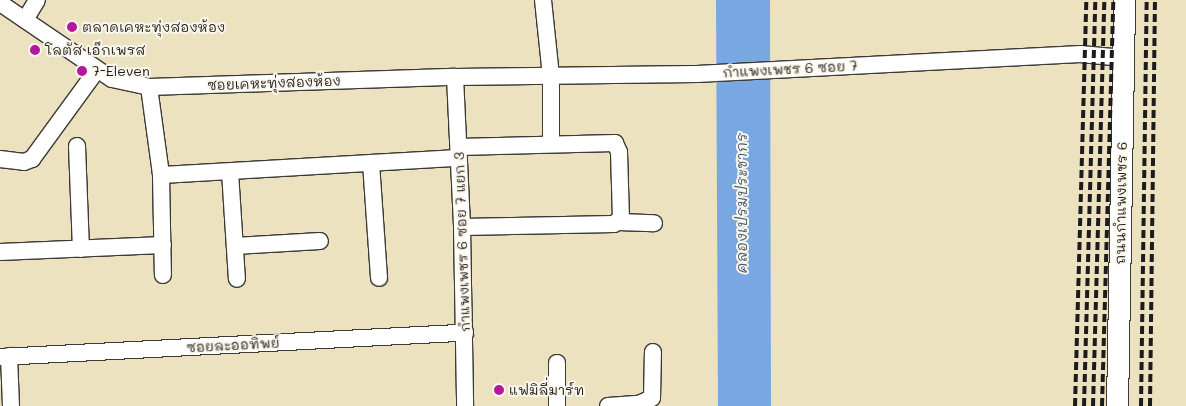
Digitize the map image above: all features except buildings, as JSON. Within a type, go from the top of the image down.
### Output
[{"type":"main road","name":"ถนนกำแพงเพชร 6","points":[[1117,406],[1124,0]]},
{"type":"street","points":[[25,20],[37,0]]},
{"type":"street","points":[[543,0],[551,76],[551,144]]},
{"type":"street","points":[[0,3],[97,70],[37,154],[24,162],[0,159]]},
{"type":"street","name":"กำแพงเพชร 6 ซอย 7","points":[[455,78],[707,74],[1080,54],[1124,58]]},
{"type":"street","name":"ซอยเคหะทุ่งสองห้อง","points":[[97,70],[128,84],[149,88],[455,78]]},
{"type":"street","name":"กำแพงเพชร 6 ซอย 7 แยก 3","points":[[455,78],[462,227],[465,406]]},
{"type":"street","points":[[149,88],[161,175],[163,275]]},
{"type":"street","points":[[161,175],[372,164],[551,144],[614,143],[619,171],[621,218],[618,222]]},
{"type":"street","points":[[77,146],[81,249]]},
{"type":"street","points":[[372,164],[379,278]]},
{"type":"street","points":[[230,172],[237,279]]},
{"type":"street","points":[[462,227],[618,222],[654,223]]},
{"type":"street","points":[[235,246],[320,241]]},
{"type":"street","points":[[0,252],[163,245]]},
{"type":"street","name":"ซอยละออทิพย์","points":[[4,357],[465,333]]},
{"type":"street","points":[[608,406],[639,404],[652,398],[654,352]]},
{"type":"street","points":[[4,357],[11,406]]},
{"type":"street","points":[[557,363],[557,406]]},
{"type":"water","name":"คลองเปรมประชากร","points":[[716,0],[770,0],[771,406],[718,406]]},
{"type":"railway","points":[[1075,406],[1086,0]]},
{"type":"railway","points":[[1084,406],[1095,0]]},
{"type":"railway","points":[[1093,406],[1104,0]]},
{"type":"railway","points":[[1102,406],[1113,0]]},
{"type":"railway","points":[[1141,406],[1147,0]]},
{"type":"railway","points":[[1150,406],[1155,0]]},
{"type":"place","name":"ตลาดเคหะทุ่งสองห้อง","points":[[72,27]]},
{"type":"place","name":"โลตัส เอ๊กเพรส","points":[[35,50]]},
{"type":"place","name":"7-Eleven","points":[[82,71]]},
{"type":"place","name":"แฟมิลี่มาร์ท","points":[[499,390]]}]
